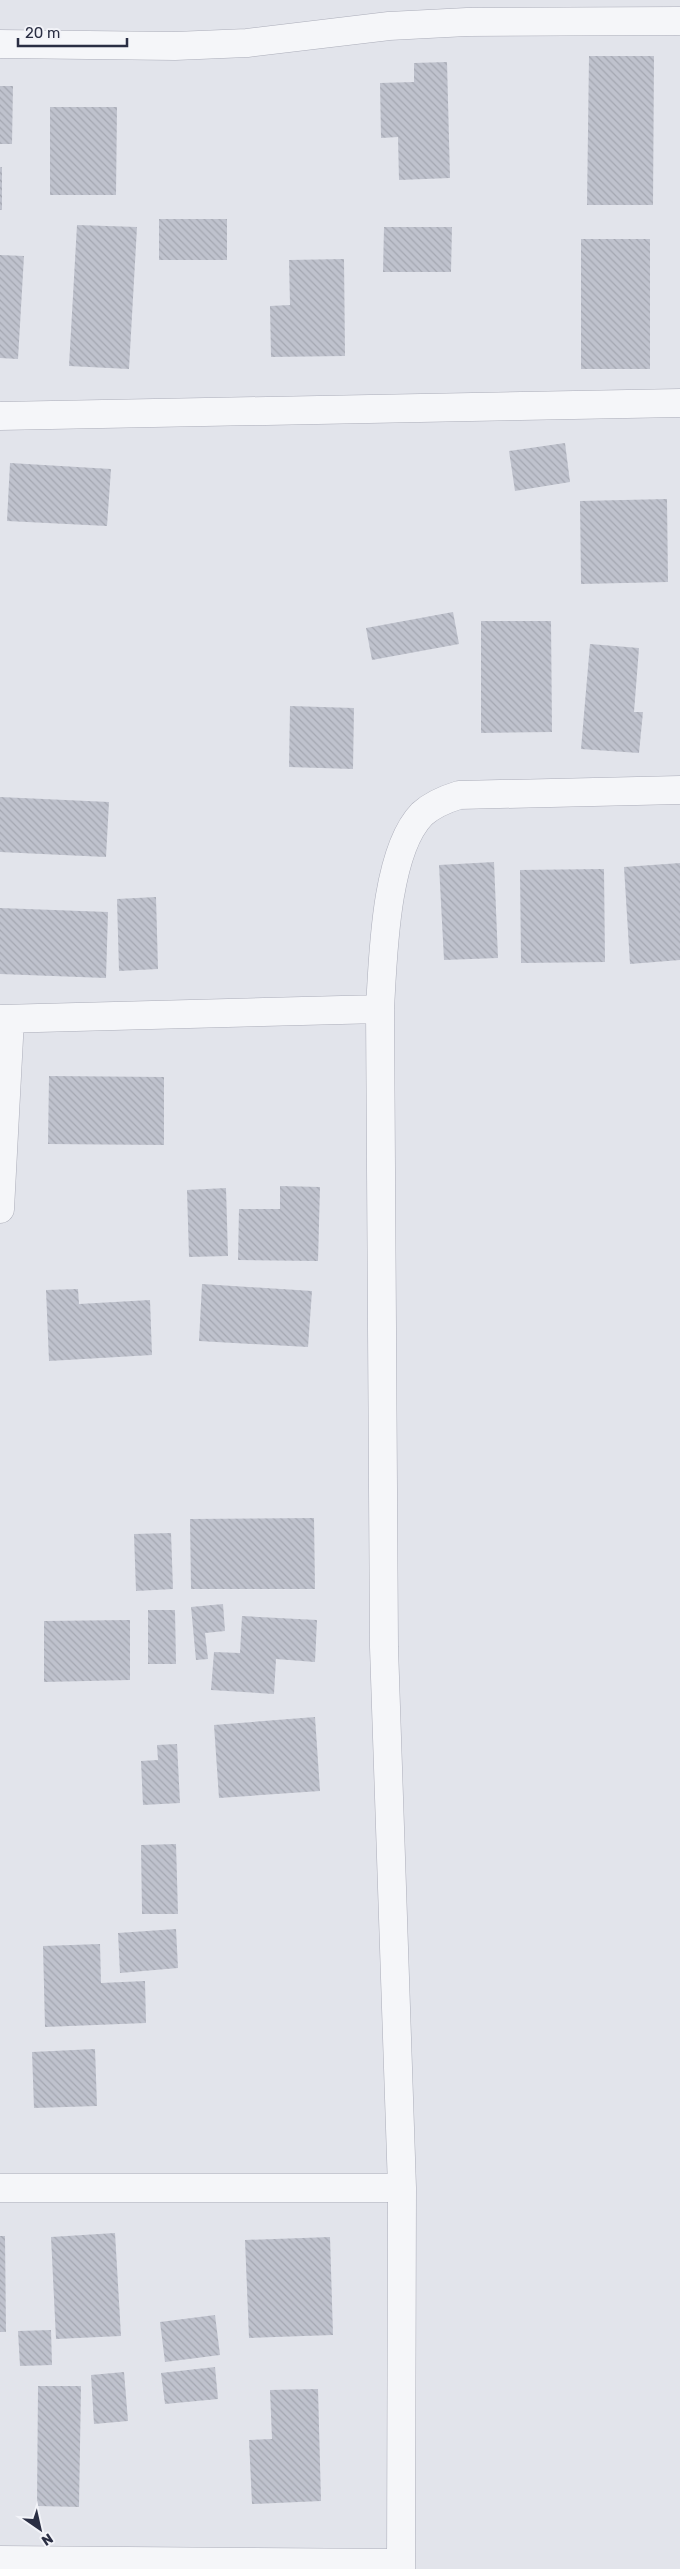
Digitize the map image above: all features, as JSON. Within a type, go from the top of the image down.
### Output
[{"type":"street","points":[[0,44],[175,46],[247,43],[408,25],[506,22],[680,21]]},
{"type":"street","points":[[0,416],[680,404]]},
{"type":"street","points":[[0,2560],[400,2566],[402,2188],[384,1647],[380,1009],[384,922],[395,875],[412,831],[422,815],[438,803],[459,794],[680,790]]},
{"type":"street","points":[[0,1209],[5,1019],[380,1009]]},
{"type":"street","points":[[0,2188],[402,2188]]},
{"type":"building","points":[[589,56],[654,56],[653,205],[587,205]]},
{"type":"building","points":[[447,62],[450,178],[399,180],[398,137],[381,138],[380,83],[414,82],[414,63]]},
{"type":"building","points":[[0,86],[13,86],[12,144],[0,144]]},
{"type":"building","points":[[50,107],[117,107],[116,195],[50,195]]},
{"type":"building","points":[[0,167],[2,167],[2,210],[0,210]]},
{"type":"building","points":[[159,219],[227,219],[227,260],[159,260]]},
{"type":"building","points":[[77,225],[137,227],[129,369],[69,366]]},
{"type":"building","points":[[384,227],[452,227],[451,272],[383,272]]},
{"type":"building","points":[[581,239],[650,239],[650,369],[581,369]]},
{"type":"building","points":[[0,255],[24,256],[18,359],[0,358]]},
{"type":"building","points":[[344,259],[345,356],[271,357],[270,306],[290,305],[289,260]]},
{"type":"building","points":[[565,443],[570,482],[515,491],[509,451]]},
{"type":"building","points":[[10,463],[111,469],[107,526],[7,521]]},
{"type":"building","points":[[667,499],[668,582],[581,584],[580,501]]},
{"type":"building","points":[[453,612],[459,644],[372,660],[366,628]]},
{"type":"building","points":[[481,621],[551,621],[552,732],[481,733]]},
{"type":"building","points":[[590,644],[639,648],[634,712],[643,712],[639,753],[581,749]]},
{"type":"building","points":[[290,706],[354,708],[353,769],[289,767]]},
{"type":"building","points":[[0,797],[109,802],[106,857],[0,852]]},
{"type":"building","points":[[494,862],[498,958],[444,960],[439,865]]},
{"type":"building","points":[[680,863],[680,960],[630,964],[624,867]]},
{"type":"building","points":[[604,869],[605,962],[521,963],[520,870]]},
{"type":"building","points":[[156,897],[158,969],[119,971],[117,899]]},
{"type":"building","points":[[0,908],[108,912],[106,978],[0,974]]},
{"type":"building","points":[[49,1076],[164,1077],[164,1145],[48,1144]]},
{"type":"building","points":[[280,1186],[320,1187],[318,1261],[238,1260],[239,1209],[280,1209]]},
{"type":"building","points":[[226,1188],[228,1256],[189,1257],[187,1190]]},
{"type":"building","points":[[202,1284],[312,1291],[308,1347],[199,1341]]},
{"type":"building","points":[[78,1289],[79,1304],[150,1300],[152,1355],[49,1361],[46,1290]]},
{"type":"building","points":[[314,1518],[315,1589],[191,1589],[190,1519]]},
{"type":"building","points":[[171,1533],[173,1589],[136,1591],[134,1534]]},
{"type":"building","points":[[223,1604],[225,1631],[205,1633],[208,1659],[196,1660],[191,1607]]},
{"type":"building","points":[[148,1610],[175,1610],[176,1664],[148,1664]]},
{"type":"building","points":[[242,1616],[317,1620],[315,1662],[276,1659],[274,1694],[211,1690],[214,1652],[240,1653]]},
{"type":"building","points":[[130,1620],[130,1680],[44,1682],[44,1621]]},
{"type":"building","points":[[315,1717],[320,1791],[219,1798],[214,1725]]},
{"type":"building","points":[[177,1744],[180,1803],[143,1805],[141,1761],[158,1760],[157,1745]]},
{"type":"building","points":[[176,1844],[178,1914],[142,1914],[141,1845]]},
{"type":"building","points":[[176,1929],[178,1968],[120,1973],[118,1933]]},
{"type":"building","points":[[100,1944],[101,1983],[145,1981],[146,2023],[45,2027],[43,1946]]},
{"type":"building","points":[[95,2049],[97,2106],[34,2108],[32,2052]]},
{"type":"building","points":[[115,2233],[121,2336],[56,2339],[51,2237]]},
{"type":"building","points":[[0,2236],[5,2236],[6,2332],[0,2332]]},
{"type":"building","points":[[330,2237],[333,2335],[249,2338],[245,2240]]},
{"type":"building","points":[[215,2315],[220,2355],[165,2362],[160,2322]]},
{"type":"building","points":[[51,2330],[52,2365],[20,2366],[18,2331]]},
{"type":"building","points":[[215,2367],[218,2399],[165,2404],[161,2373]]},
{"type":"building","points":[[124,2372],[128,2421],[94,2424],[91,2375]]},
{"type":"building","points":[[38,2386],[81,2386],[79,2507],[37,2506]]},
{"type":"building","points":[[318,2389],[321,2501],[252,2504],[249,2440],[272,2439],[270,2390]]}]
